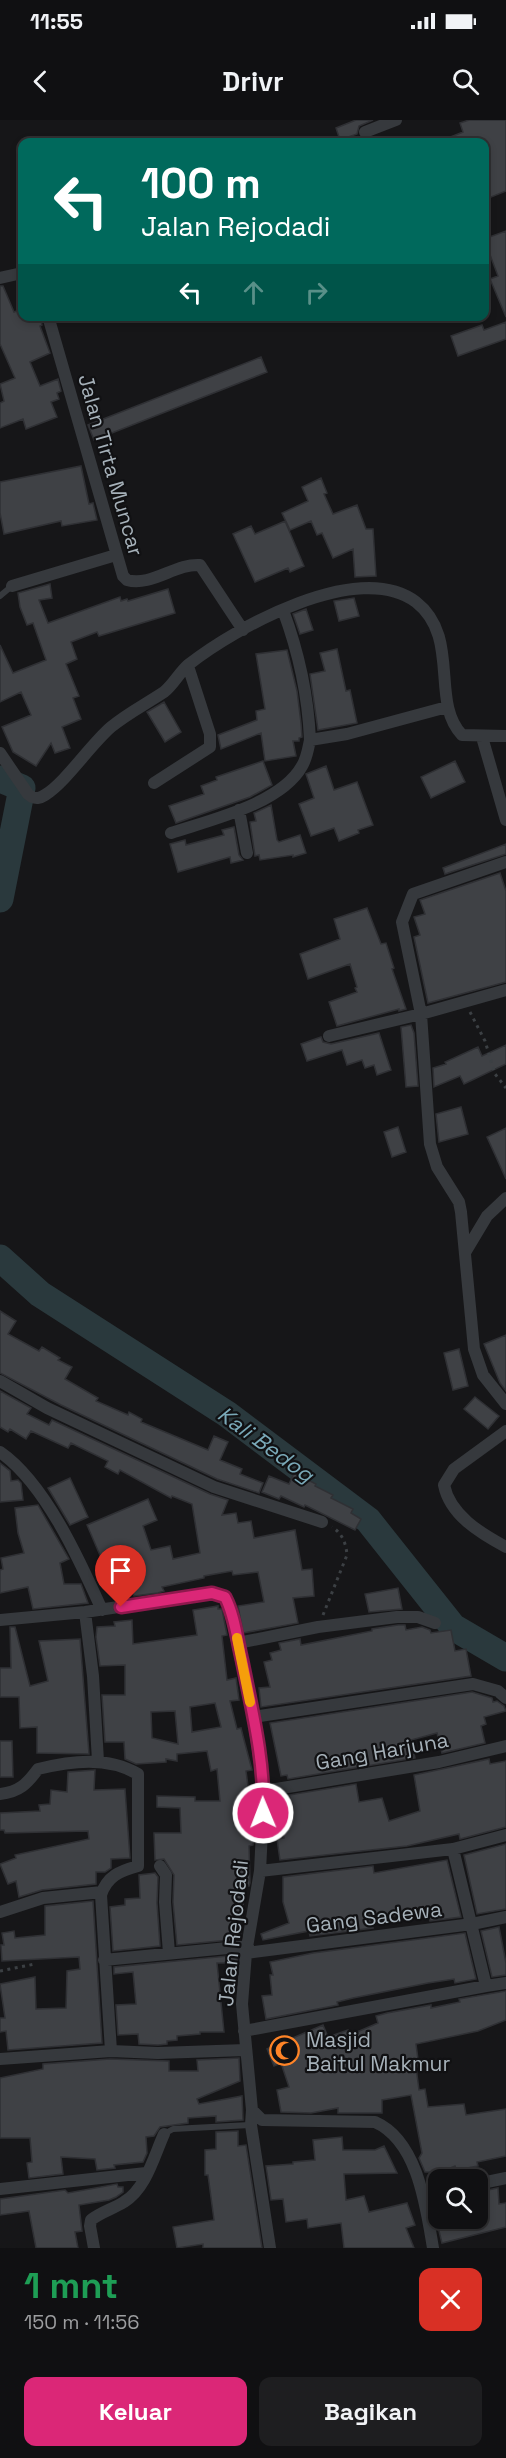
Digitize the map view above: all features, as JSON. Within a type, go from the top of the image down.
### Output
[{"type":"street","points":[[364,132],[396,120]]},
{"type":"street","points":[[0,278],[18,274]]},
{"type":"street","name":"Jalan Tirta Muncar","points":[[49,321],[123,576],[131,581],[200,565],[243,630]]},
{"type":"street","points":[[12,586],[116,555]]},
{"type":"street","points":[[0,753],[28,794],[41,798],[52,790],[126,714],[165,691],[188,666],[243,630],[283,610],[312,599],[355,588],[374,587],[394,591],[417,603],[429,618],[441,643],[446,668],[447,707],[453,727],[462,735],[506,736]]},
{"type":"street","points":[[171,833],[239,810],[274,794],[294,777],[306,758],[310,740],[307,694],[283,610]]},
{"type":"street","points":[[154,783],[210,747],[210,734],[188,666]]},
{"type":"street","points":[[310,740],[347,734],[447,707]]},
{"type":"street","points":[[482,737],[506,820]]},
{"type":"street","points":[[239,810],[248,854]]},
{"type":"street","points":[[506,862],[413,894],[402,922],[422,1014],[430,1144],[437,1167],[459,1202],[466,1251],[474,1349],[483,1375],[506,1404]]},
{"type":"street","points":[[329,1036],[422,1014],[506,990]]},
{"type":"street","points":[[466,1251],[487,1216],[506,1198]]},
{"type":"street","points":[[0,1381],[47,1408],[214,1487],[322,1522]]},
{"type":"street","points":[[506,1431],[454,1469],[444,1485],[450,1503],[456,1512],[506,1547]]},
{"type":"street","points":[[0,1452],[17,1467],[44,1501],[82,1565],[102,1610]]},
{"type":"street","name":"Jalan Rejodadi","points":[[0,1620],[102,1610],[212,1593],[225,1597],[229,1604],[253,1717],[264,1791],[260,1871],[247,1950],[242,2004],[252,2110],[251,2125],[270,2248]]},
{"type":"street","points":[[85,1612],[93,1676],[98,1761]]},
{"type":"street","points":[[238,1643],[318,1627],[411,1616],[435,1623]]},
{"type":"street","points":[[253,1717],[472,1684],[491,1689],[506,1698]]},
{"type":"street","name":"Gang Harjuna","points":[[264,1791],[439,1762],[506,1746]]},
{"type":"street","points":[[0,1794],[28,1784],[38,1769],[98,1761],[130,1769],[138,1774],[138,1866],[122,1870],[112,1876],[105,1883],[102,1892],[104,1960],[111,2051]]},
{"type":"street","points":[[260,1871],[453,1849],[506,1835]]},
{"type":"street","points":[[453,1849],[486,1986]]},
{"type":"street","points":[[160,1866],[166,1875],[165,1902],[169,1953]]},
{"type":"street","points":[[0,1912],[43,1898],[102,1892]]},
{"type":"street","name":"Gang Sadewa","points":[[104,1960],[169,1953],[247,1950],[472,1924],[506,1917]]},
{"type":"street","points":[[244,2031],[506,1983]]},
{"type":"street","points":[[0,2059],[111,2051],[158,2053],[246,2050]]},
{"type":"street","points":[[252,2110],[262,2120],[375,2122],[387,2127],[405,2149],[423,2195],[433,2248]]},
{"type":"street","points":[[94,2248],[91,2220],[125,2202],[135,2194],[164,2134]]},
{"type":"street","points":[[0,2189],[146,2173]]},
{"type":"street","points":[[488,2182],[506,2178]]},
{"type":"street","points":[[423,2195],[428,2194]]},
{"type":"lane","points":[[0,596],[12,586]]},
{"type":"lane","points":[[164,2134],[173,2129],[251,2125]]},
{"type":"path","points":[[466,1002],[485,1041],[495,1074],[506,1088]]},
{"type":"path","points":[[318,1627],[347,1555],[347,1546],[340,1533],[322,1522]]},
{"type":"path","points":[[0,1971],[36,1964]]},
{"type":"building","points":[[356,120],[373,120],[359,126],[357,134],[346,138],[339,138],[336,128]]},
{"type":"building","points":[[469,120],[506,120],[506,191],[489,198],[489,138],[448,138],[463,132],[460,123]]},
{"type":"building","points":[[506,231],[506,317],[490,279],[498,276],[489,252],[489,237]]},
{"type":"building","points":[[0,286],[3,286],[14,312],[18,310],[18,321],[41,321],[40,326],[50,353],[30,362],[40,386],[58,379],[61,391],[57,393],[59,399],[51,402],[57,417],[26,429],[23,419],[0,428],[0,403],[4,401],[0,384],[15,378],[0,344]]},
{"type":"building","points":[[506,322],[506,339],[458,356],[451,336],[482,325],[484,330]]},
{"type":"building","points":[[261,357],[267,372],[94,440],[88,425]]},
{"type":"building","points":[[81,466],[89,504],[93,503],[97,520],[62,526],[61,521],[4,534],[0,513],[0,482]]},
{"type":"building","points":[[321,478],[327,493],[324,494],[333,514],[357,505],[366,529],[373,529],[376,576],[355,577],[353,549],[333,558],[322,533],[317,535],[311,521],[290,530],[282,513],[308,501],[302,487]]},
{"type":"building","points":[[285,521],[304,566],[290,572],[288,568],[255,582],[233,534],[251,526],[255,534]]},
{"type":"building","points":[[50,584],[52,598],[39,600],[48,623],[120,597],[121,601],[127,599],[128,601],[168,589],[175,613],[99,636],[97,632],[71,642],[77,659],[66,664],[79,696],[73,698],[81,719],[62,727],[70,748],[55,753],[51,743],[36,766],[13,752],[2,727],[31,715],[21,692],[0,702],[0,645],[13,673],[46,660],[33,623],[27,625],[20,607],[18,593]]},
{"type":"building","points":[[354,598],[359,616],[339,621],[334,601]]},
{"type":"building","points":[[306,609],[313,630],[300,634],[293,614]]},
{"type":"building","points":[[337,649],[346,691],[350,690],[357,723],[318,730],[310,674],[325,671],[320,653]]},
{"type":"building","points":[[287,650],[297,691],[301,723],[302,737],[299,741],[293,741],[296,756],[265,761],[261,733],[221,749],[218,735],[257,720],[256,711],[265,709],[256,654]]},
{"type":"building","points":[[164,702],[181,732],[165,742],[147,712]]},
{"type":"building","points":[[263,761],[272,785],[250,797],[176,823],[169,806],[204,794],[201,786],[217,780],[216,777]]},
{"type":"building","points":[[455,761],[465,782],[431,798],[421,777]]},
{"type":"building","points":[[326,766],[334,790],[357,782],[373,825],[358,830],[359,833],[339,841],[334,828],[311,836],[299,804],[314,798],[306,774]]},
{"type":"building","points":[[271,805],[277,840],[279,842],[300,835],[306,853],[293,857],[293,855],[260,860],[259,855],[255,856],[250,822],[256,821],[254,813]]},
{"type":"building","points":[[234,827],[239,855],[243,860],[231,863],[230,857],[178,872],[170,844],[185,840],[186,845],[224,835],[222,830]]},
{"type":"building","points":[[506,844],[506,854],[445,874],[443,868]]},
{"type":"building","points":[[500,873],[506,891],[506,982],[428,1003],[414,937],[420,935],[414,917],[425,914],[420,900]]},
{"type":"building","points":[[367,908],[381,944],[386,943],[406,1009],[337,1026],[329,1002],[357,992],[350,964],[308,979],[300,954],[340,939],[334,919]]},
{"type":"building","points":[[411,1025],[414,1033],[418,1086],[406,1087],[401,1027]]},
{"type":"building","points":[[379,1033],[391,1070],[377,1075],[374,1065],[365,1068],[362,1060],[347,1065],[342,1050],[307,1061],[301,1044],[321,1037],[323,1042],[331,1044]]},
{"type":"building","points":[[506,1045],[506,1064],[464,1084],[460,1076],[434,1087],[433,1068],[446,1064],[445,1062],[478,1047],[482,1056]]},
{"type":"building","points":[[461,1107],[468,1134],[439,1142],[436,1114]]},
{"type":"building","points":[[398,1127],[406,1152],[392,1157],[384,1132]]},
{"type":"building","points":[[506,1128],[506,1179],[487,1137]]},
{"type":"building","points":[[0,1311],[16,1321],[8,1334],[39,1351],[42,1347],[60,1358],[58,1360],[72,1367],[65,1379],[98,1398],[96,1401],[128,1415],[129,1412],[142,1419],[141,1422],[208,1450],[214,1436],[228,1442],[220,1460],[242,1469],[240,1474],[263,1483],[259,1493],[217,1479],[61,1405],[0,1373]]},
{"type":"building","points":[[506,1335],[506,1391],[500,1383],[484,1344]]},
{"type":"building","points":[[459,1349],[468,1386],[453,1390],[444,1353]]},
{"type":"building","points":[[0,1391],[31,1408],[27,1414],[49,1425],[52,1420],[210,1494],[228,1500],[222,1515],[236,1513],[238,1523],[251,1521],[254,1538],[295,1530],[302,1570],[312,1569],[314,1596],[293,1598],[298,1623],[243,1633],[238,1606],[264,1602],[258,1572],[233,1575],[232,1571],[204,1576],[204,1578],[162,1587],[164,1591],[158,1593],[134,1596],[128,1582],[114,1588],[87,1525],[148,1499],[157,1520],[143,1526],[151,1550],[170,1546],[173,1559],[200,1553],[192,1504],[172,1496],[171,1498],[120,1470],[118,1474],[105,1467],[108,1461],[71,1443],[68,1448],[31,1431],[26,1439],[10,1429],[8,1432],[0,1427]]},
{"type":"building","points":[[475,1397],[499,1416],[488,1429],[464,1409]]},
{"type":"building","points":[[0,1463],[10,1471],[11,1481],[18,1480],[21,1483],[23,1500],[0,1502]]},
{"type":"building","points":[[294,1473],[333,1495],[331,1498],[353,1509],[351,1513],[361,1519],[355,1530],[305,1505],[304,1507],[281,1496],[279,1499],[262,1492],[269,1476],[289,1484]]},
{"type":"building","points":[[70,1478],[88,1517],[70,1525],[48,1488]]},
{"type":"building","points":[[38,1505],[69,1559],[60,1563],[64,1584],[81,1584],[88,1603],[33,1609],[28,1587],[0,1593],[0,1570],[3,1569],[1,1558],[24,1553],[18,1533],[15,1508]]},
{"type":"building","points":[[398,1588],[402,1609],[369,1612],[365,1594]]},
{"type":"building","points":[[218,1606],[218,1609],[222,1609],[227,1635],[222,1636],[227,1680],[236,1678],[239,1700],[230,1701],[237,1729],[241,1728],[252,1770],[246,1771],[254,1831],[253,1845],[249,1846],[250,1883],[249,1886],[245,1886],[240,1939],[177,1945],[173,1902],[174,1875],[164,1859],[155,1860],[154,1833],[181,1833],[180,1808],[157,1807],[157,1796],[195,1797],[195,1801],[220,1801],[217,1769],[211,1771],[207,1751],[177,1754],[177,1761],[166,1759],[166,1762],[136,1764],[125,1759],[124,1742],[105,1742],[102,1695],[125,1695],[125,1665],[100,1666],[96,1637],[97,1627],[115,1626],[114,1622],[132,1620],[133,1644],[197,1635],[193,1610]],"holes":[[[215,1703],[221,1727],[192,1732],[190,1707]],[[175,1711],[178,1744],[152,1738],[151,1712]]]},
{"type":"building","points":[[405,1625],[406,1630],[422,1627],[430,1630],[431,1633],[451,1630],[455,1651],[466,1649],[471,1676],[261,1707],[259,1688],[270,1687],[264,1662],[272,1660],[270,1653],[281,1650],[279,1643],[300,1639],[301,1645]]},
{"type":"building","points":[[10,1627],[15,1627],[30,1686],[48,1681],[39,1641],[80,1639],[89,1754],[37,1753],[37,1727],[20,1728],[19,1697],[0,1697],[0,1668],[11,1668]]},
{"type":"building","points":[[472,1692],[492,1698],[493,1702],[497,1701],[504,1706],[506,1711],[484,1717],[486,1724],[481,1726],[485,1743],[442,1753],[437,1733],[411,1740],[415,1758],[288,1779],[287,1775],[281,1776],[270,1723]]},
{"type":"building","points":[[0,1741],[12,1741],[13,1777],[0,1777]]},
{"type":"building","points":[[489,1759],[490,1764],[506,1761],[506,1827],[460,1839],[459,1834],[407,1846],[280,1860],[277,1839],[284,1838],[280,1825],[287,1823],[281,1800],[290,1798],[289,1795],[356,1784],[359,1802],[382,1798],[389,1821],[420,1811],[414,1775]]},
{"type":"building","points":[[95,1770],[94,1790],[125,1789],[130,1858],[111,1859],[111,1868],[105,1872],[96,1872],[96,1884],[42,1890],[19,1897],[16,1881],[8,1884],[0,1864],[16,1858],[15,1855],[89,1839],[88,1831],[5,1833],[4,1830],[0,1830],[0,1813],[40,1811],[39,1805],[50,1804],[51,1790],[67,1792],[68,1772]]},
{"type":"building","points":[[506,1844],[506,1909],[477,1914],[464,1855]]},
{"type":"building","points":[[447,1860],[461,1917],[430,1921],[428,1912],[420,1914],[420,1911],[371,1920],[373,1928],[310,1936],[309,1931],[263,1940],[261,1934],[289,1923],[283,1902],[283,1877],[373,1866],[374,1873]]},
{"type":"building","points":[[155,1873],[158,1877],[160,1946],[113,1951],[110,1907],[125,1905],[125,1899],[140,1898],[139,1875]]},
{"type":"building","points":[[93,1901],[102,2043],[8,2050],[6,2031],[0,2032],[0,2018],[5,2018],[0,1984],[35,1977],[36,2009],[66,2008],[67,1971],[80,1969],[79,1957],[2,1961],[1,1945],[4,1945],[2,1933],[14,1931],[15,1938],[45,1935],[45,1906]]},
{"type":"building","points":[[499,1927],[506,1975],[492,1977],[481,1931]]},
{"type":"building","points":[[465,1933],[476,1979],[455,1983],[454,1979],[428,1983],[353,1998],[337,2002],[338,2005],[266,2019],[262,1996],[272,1995],[270,1975],[273,1975],[270,1962],[313,1953]]},
{"type":"building","points":[[238,1955],[237,1963],[217,1963],[224,2032],[200,2032],[200,2034],[177,2036],[177,2040],[158,2045],[139,2044],[138,2034],[118,2035],[116,2005],[136,2004],[133,1972],[114,1974],[114,1967]]},
{"type":"building","points":[[506,1991],[506,2020],[478,2031],[416,2044],[419,2090],[425,2089],[428,2107],[464,2104],[466,2115],[506,2109],[506,2156],[477,2162],[478,2166],[462,2169],[456,2169],[455,2166],[448,2169],[428,2169],[428,2172],[425,2172],[419,2158],[422,2153],[411,2095],[382,2100],[382,2113],[338,2113],[338,2108],[311,2113],[281,2112],[277,2090],[289,2087],[281,2063],[274,2066],[267,2049],[323,2025],[328,2037],[348,2030],[350,2035],[378,2023],[376,2016],[431,2005],[431,2008],[460,2002],[459,1999]]},
{"type":"building","points":[[239,2058],[240,2081],[197,2099],[199,2104],[242,2096],[243,2120],[216,2122],[216,2116],[188,2118],[188,2123],[160,2127],[154,2136],[146,2137],[147,2153],[143,2162],[114,2165],[115,2168],[97,2170],[95,2159],[61,2157],[63,2174],[29,2178],[27,2163],[32,2162],[30,2138],[0,2138],[0,2078],[43,2069],[43,2064],[110,2059],[169,2061],[169,2071],[198,2071],[197,2060]]},
{"type":"building","points":[[238,2131],[238,2146],[246,2145],[262,2248],[203,2248],[203,2244],[177,2248],[173,2227],[214,2220],[208,2175],[205,2175],[205,2150],[216,2149],[216,2132]]},
{"type":"building","points":[[342,2137],[343,2150],[375,2150],[384,2146],[397,2173],[344,2174],[346,2200],[364,2196],[369,2212],[407,2203],[415,2225],[406,2228],[414,2248],[344,2248],[341,2223],[308,2228],[307,2219],[286,2222],[283,2199],[271,2200],[266,2166],[315,2160],[313,2140]]},
{"type":"building","points":[[117,2184],[118,2187],[123,2187],[123,2192],[116,2197],[79,2205],[82,2231],[75,2232],[78,2248],[36,2248],[29,2211],[0,2215],[0,2199],[65,2190],[68,2193]]},
{"type":"building","points":[[498,2188],[499,2204],[506,2203],[506,2227],[442,2243],[438,2229],[488,2229],[488,2190]]},
{"type":"waterway","name":"Kali Bedog","points":[[0,779],[22,788],[0,899]]},
{"type":"waterway","name":"Kali Bedog","points":[[0,1258],[40,1294],[227,1414],[368,1520],[453,1627],[506,1658]]},
{"type":"slow traffic","points":[[237,1638],[250,1702]]},
{"type":"place","name":"Masjid Baitul Makmur","points":[[285,2051]]},
{"type":"route","points":[[121,1607],[212,1593],[225,1597],[229,1604],[253,1717],[264,1791],[263,1813]]}]
